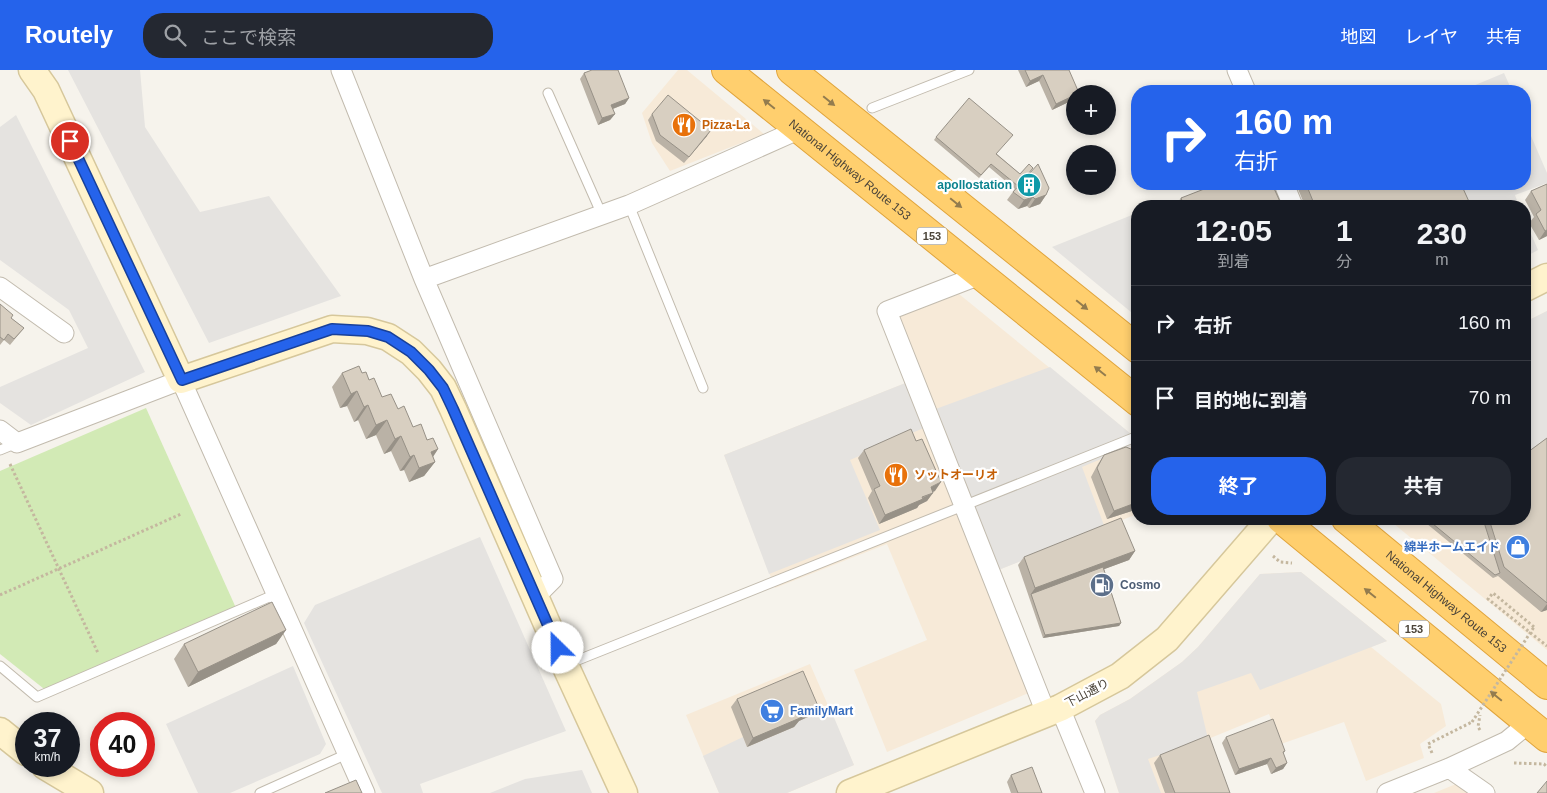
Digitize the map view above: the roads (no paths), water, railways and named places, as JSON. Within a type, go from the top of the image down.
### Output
[{"type":"highway","name":"National Highway Route 153","points":[[726,70],[1131,396]]},
{"type":"highway","points":[[792,70],[1131,344]]},
{"type":"highway","name":"153","points":[[1289,525],[1538,731]]},
{"type":"highway","name":"National Highway Route 153","points":[[1353,525],[1547,685]]},
{"type":"street","points":[[32,70],[46,90],[182,380],[365,793]]},
{"type":"street","points":[[341,70],[424,279],[553,580],[536,596]]},
{"type":"street","points":[[1237,70],[1243,85]]},
{"type":"street","points":[[424,279],[628,205],[800,129]]},
{"type":"street","points":[[980,274],[887,311],[964,504],[1053,710],[1095,793]]},
{"type":"street","points":[[1531,285],[1547,277]]},
{"type":"street","points":[[0,287],[64,333]]},
{"type":"street","points":[[0,430],[7,448],[182,380],[332,329],[368,331],[388,337],[411,352],[443,388],[565,665],[624,793]]},
{"type":"street","name":"下山通り","points":[[850,793],[1053,710],[1120,676],[1167,639],[1266,525]]},
{"type":"street","points":[[0,731],[15,743]]},
{"type":"street","points":[[1387,793],[1449,768],[1507,741],[1538,731]]},
{"type":"street","points":[[1449,768],[1485,793]]},
{"type":"street","points":[[64,777],[90,793]]},
{"type":"lane","points":[[872,108],[970,70]]},
{"type":"lane","points":[[548,93],[602,215]]},
{"type":"lane","points":[[628,205],[704,388]]},
{"type":"lane","points":[[565,665],[1131,439]]},
{"type":"lane","points":[[0,666],[37,696],[276,594]]},
{"type":"lane","points":[[260,793],[347,754]]},
{"type":"place","name":"Pizza-La","points":[[684,125]]},
{"type":"place","name":"apollostation","points":[[1029,185]]},
{"type":"place","name":"ソットオーリオ","points":[[896,475]]},
{"type":"place","name":"綿半ホームエイド","points":[[1518,547]]},
{"type":"place","name":"Cosmo","points":[[1102,585]]},
{"type":"place","name":"FamilyMart","points":[[772,711]]}]
